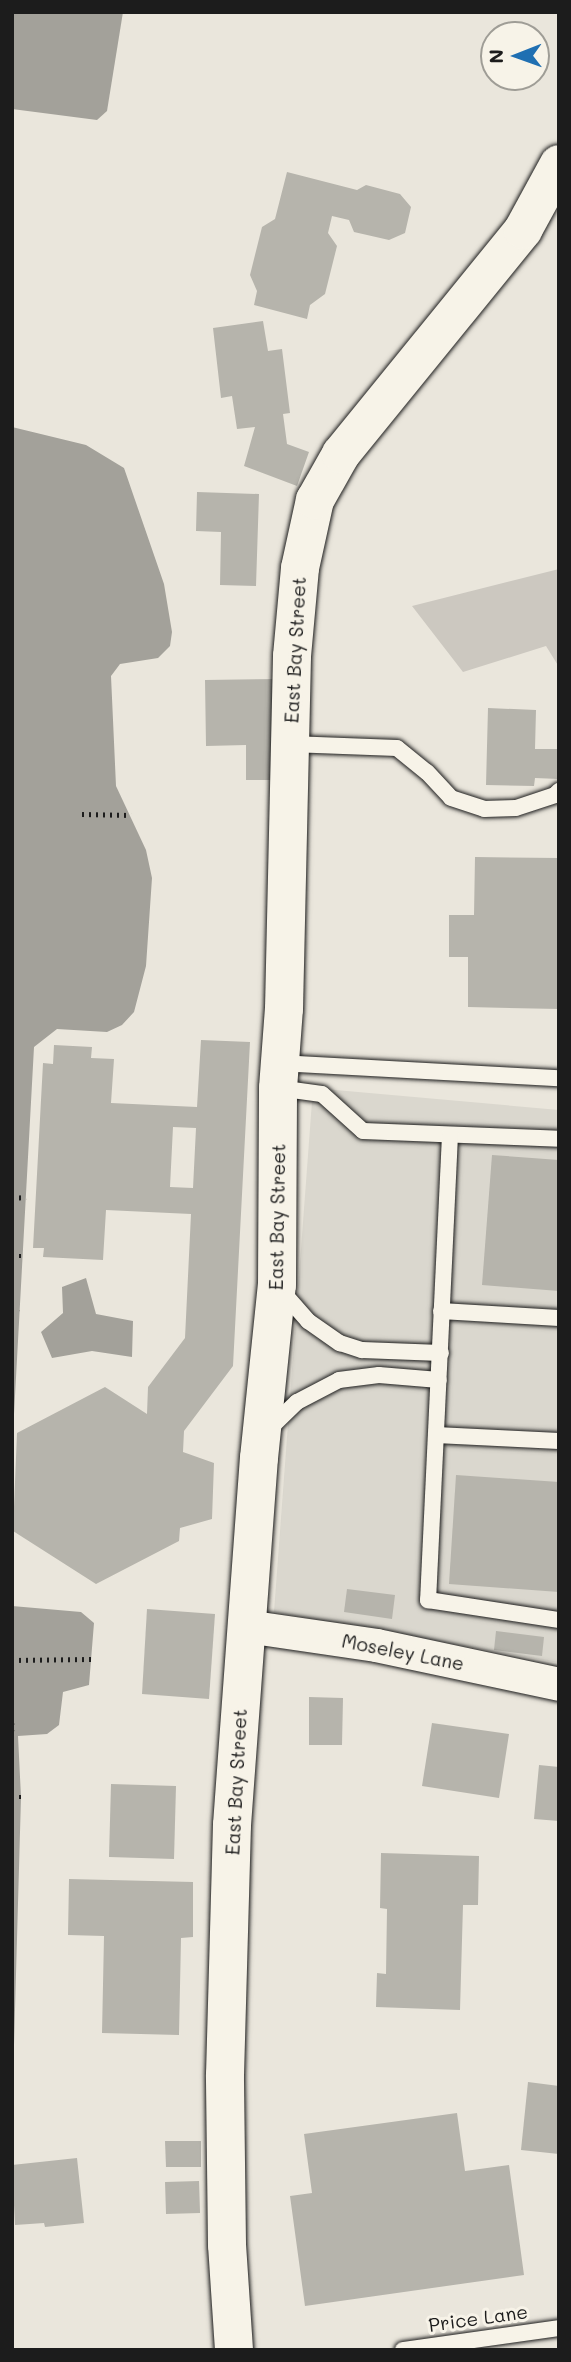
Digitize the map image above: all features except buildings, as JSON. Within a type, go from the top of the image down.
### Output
[{"type":"highway","name":"East Bay Street","points":[[234,2350],[227,2245],[225,2075],[232,1825],[246,1626],[277,1285],[279,1075],[284,1009],[292,656],[300,568],[315,500],[341,454],[553,190]]},
{"type":"street","name":"Moseley Lane","points":[[246,1626],[376,1645],[559,1684]]},
{"type":"lane","points":[[290,744],[397,748],[427,772],[450,798],[484,810],[516,808],[555,795],[559,791]]},
{"type":"lane","points":[[279,1075],[559,1078]]},
{"type":"lane","points":[[279,1075],[322,1094],[363,1131],[559,1139]]},
{"type":"lane","points":[[450,1135],[428,1600],[559,1620]]},
{"type":"lane","points":[[277,1285],[308,1321],[340,1343],[362,1350],[441,1353]]},
{"type":"lane","points":[[441,1311],[559,1318]]},
{"type":"lane","points":[[262,1436],[297,1402],[339,1380],[379,1375],[439,1380]]},
{"type":"lane","points":[[436,1435],[559,1441]]},
{"type":"lane","name":"Price Lane","points":[[403,2350],[559,2328]]},
{"type":"path","points":[[82,814],[131,815]]},
{"type":"path","points":[[12,1198],[26,1197]]},
{"type":"path","points":[[12,1256],[23,1256]]},
{"type":"path","points":[[12,1311],[19,1312]]},
{"type":"path","points":[[12,1660],[91,1659]]},
{"type":"path","points":[[12,1723],[14,1734]]},
{"type":"path","points":[[12,1797],[21,1797]]},
{"type":"shaded area","points":[[12,12],[123,12],[107,111],[97,120],[12,109]]},
{"type":"shaded area","points":[[12,427],[86,445],[124,468],[164,584],[172,632],[170,646],[158,658],[120,664],[111,676],[116,786],[146,850],[152,878],[146,966],[134,1012],[122,1025],[107,1032],[57,1029],[34,1047],[12,1451]]},
{"type":"shaded area","points":[[559,569],[559,667],[546,646],[463,672],[412,606]]},
{"type":"shaded area","points":[[313,1088],[559,1110],[559,1663],[274,1612]]},
{"type":"shaded area","points":[[86,1278],[96,1314],[133,1321],[132,1357],[92,1351],[52,1358],[41,1332],[63,1313],[62,1287]]},
{"type":"shaded area","points":[[12,1606],[81,1612],[94,1623],[89,1685],[63,1692],[59,1725],[47,1734],[18,1736],[21,1797],[12,2116]]}]
